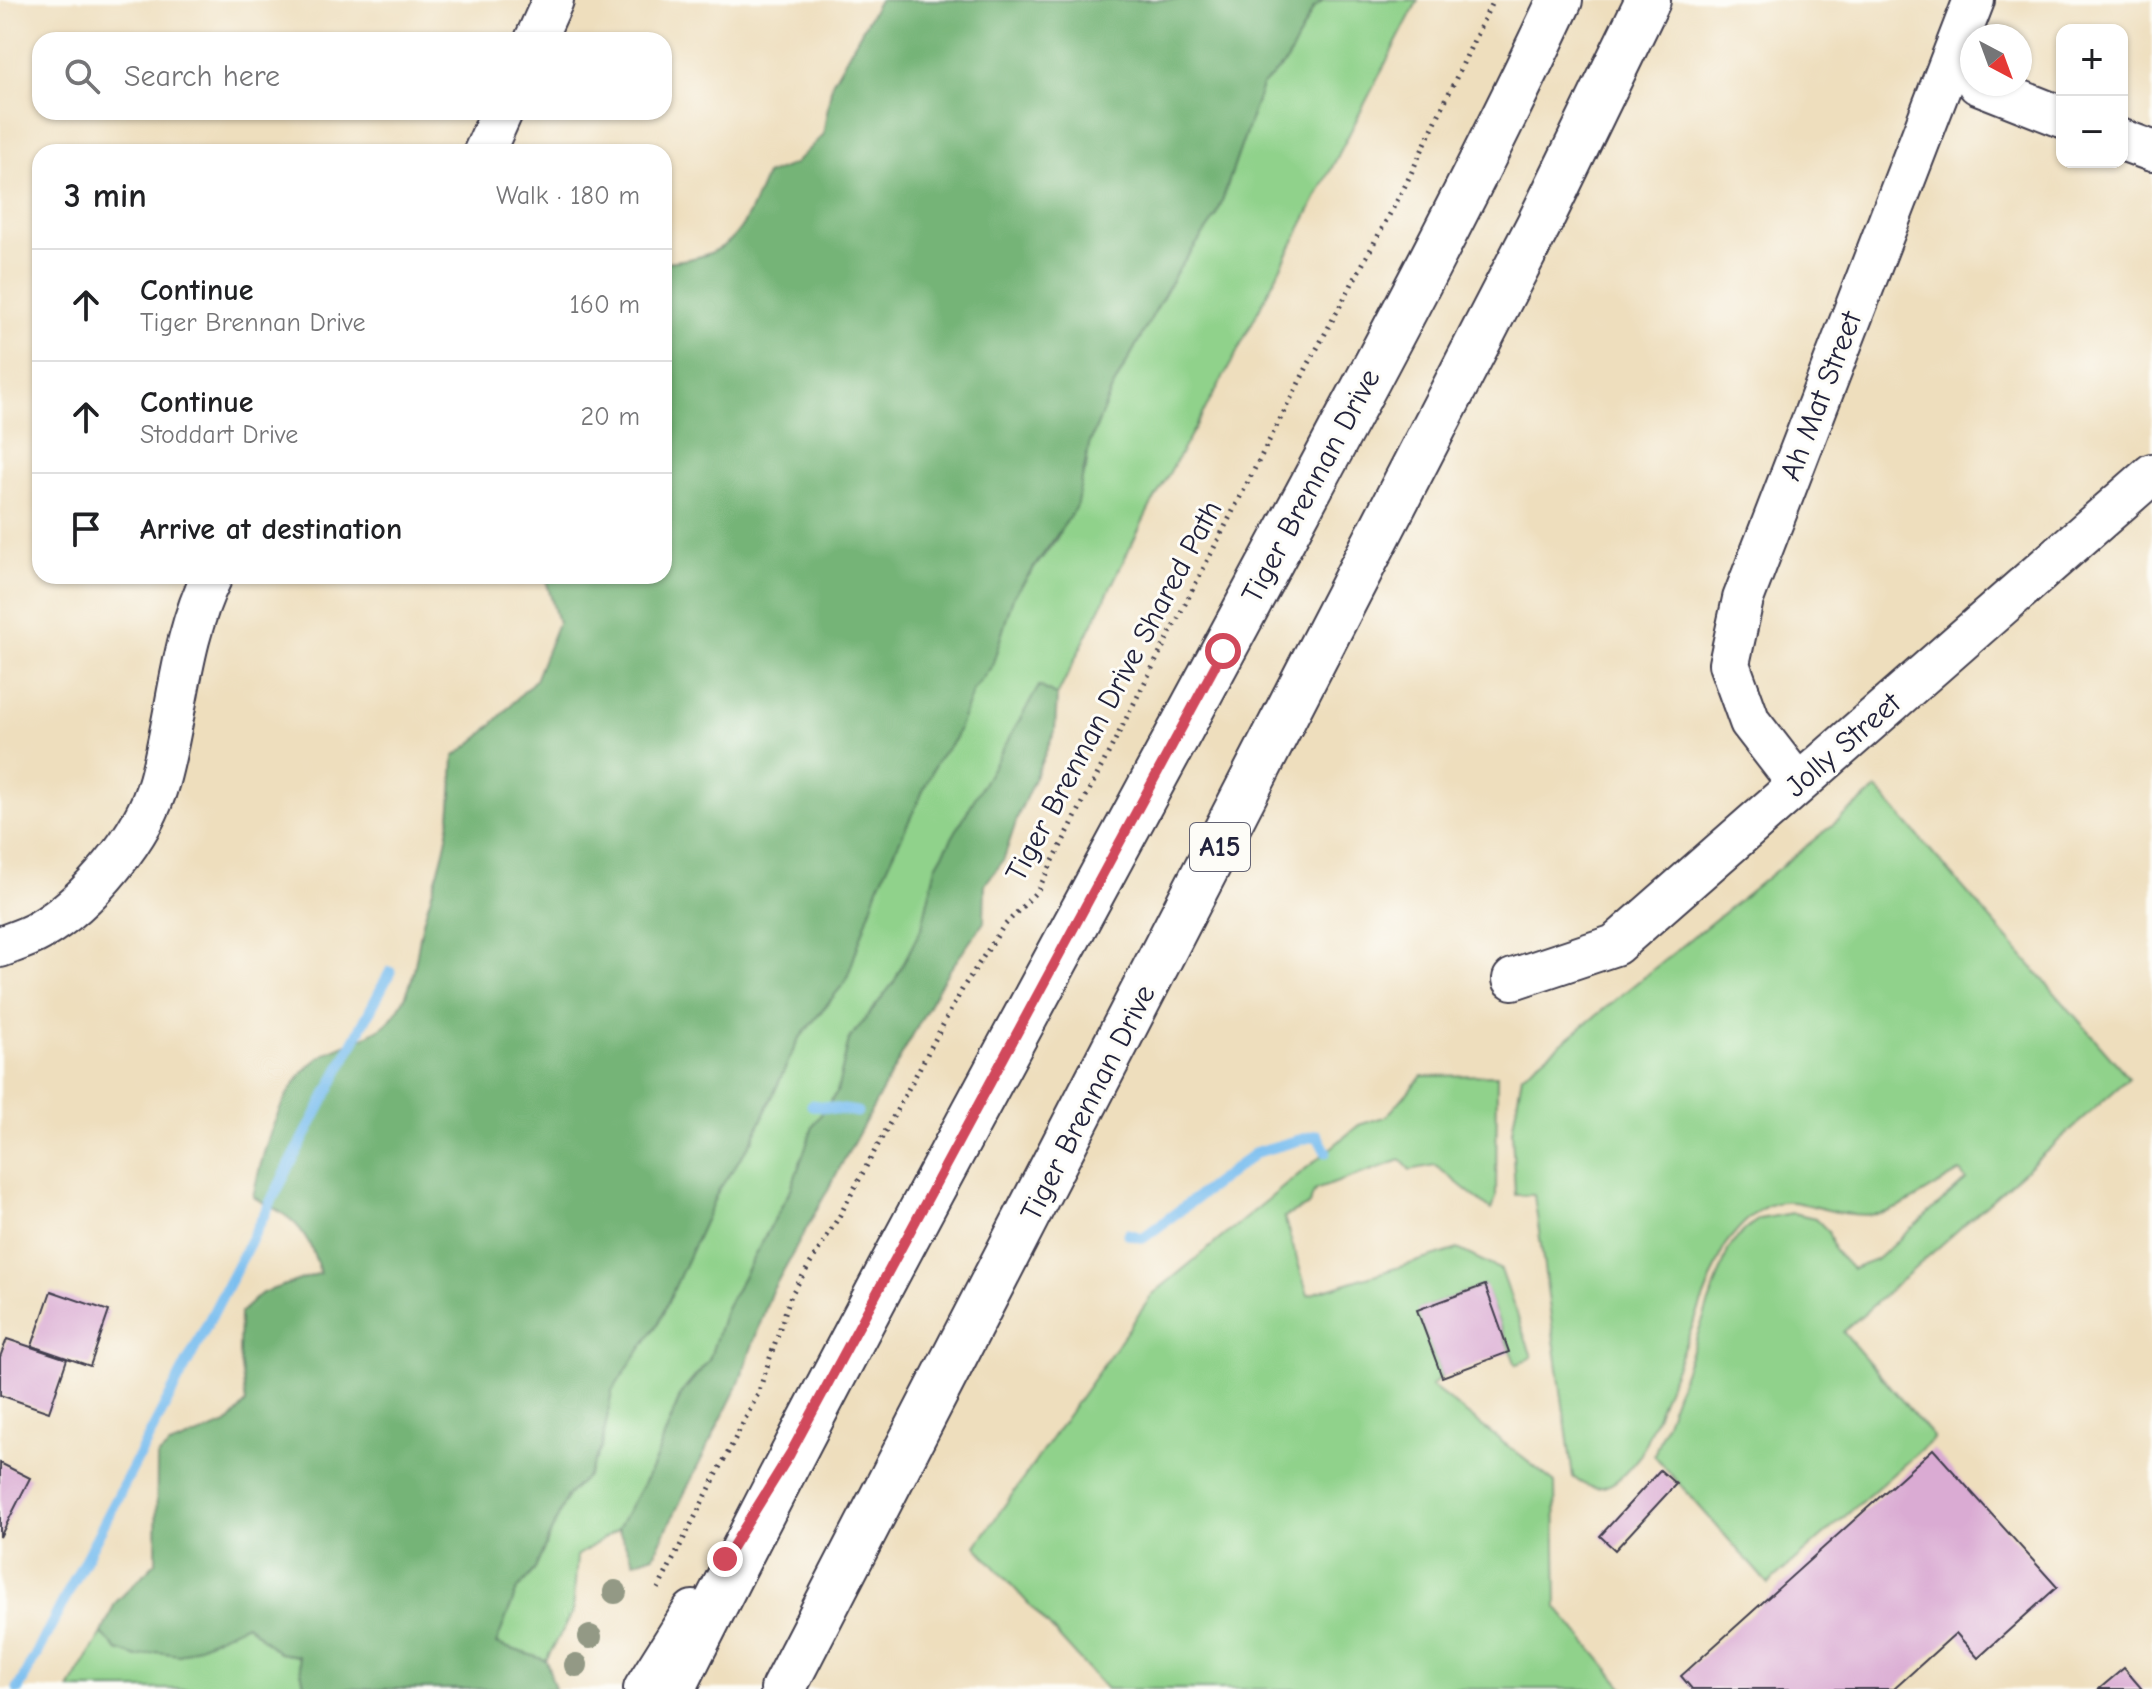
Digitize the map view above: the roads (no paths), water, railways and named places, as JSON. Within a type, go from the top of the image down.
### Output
[{"type":"main road","name":"Tiger Brennan Drive","points":[[673,1689],[790,1454],[1002,1066],[1438,249],[1560,0]]},
{"type":"main road","name":"Tiger Brennan Drive","points":[[783,1689],[1504,293],[1648,0]]},
{"type":"street","points":[[539,32],[553,0]]},
{"type":"street","name":"Ah Mat Street","points":[[1972,24],[1974,0]]},
{"type":"street","name":"Ah Mat Street","points":[[1798,784],[1750,722],[1729,664],[1743,599],[1960,93]]},
{"type":"street","points":[[2009,96],[2056,115]]},
{"type":"street","points":[[488,144],[498,120]]},
{"type":"street","points":[[2128,142],[2152,151]]},
{"type":"street","name":"Jolly Street","points":[[1513,979],[1615,945],[2152,474]]},
{"type":"street","points":[[0,947],[40,931],[85,894],[126,849],[158,784],[176,693],[201,598],[208,584]]},
{"type":"street","points":[[644,1689],[790,1454]]},
{"type":"waterway","points":[[18,1689],[390,972]]},
{"type":"waterway","points":[[812,1105],[857,1112]]},
{"type":"waterway","points":[[1128,1234],[1143,1238],[1257,1152],[1317,1135],[1326,1152]]}]
